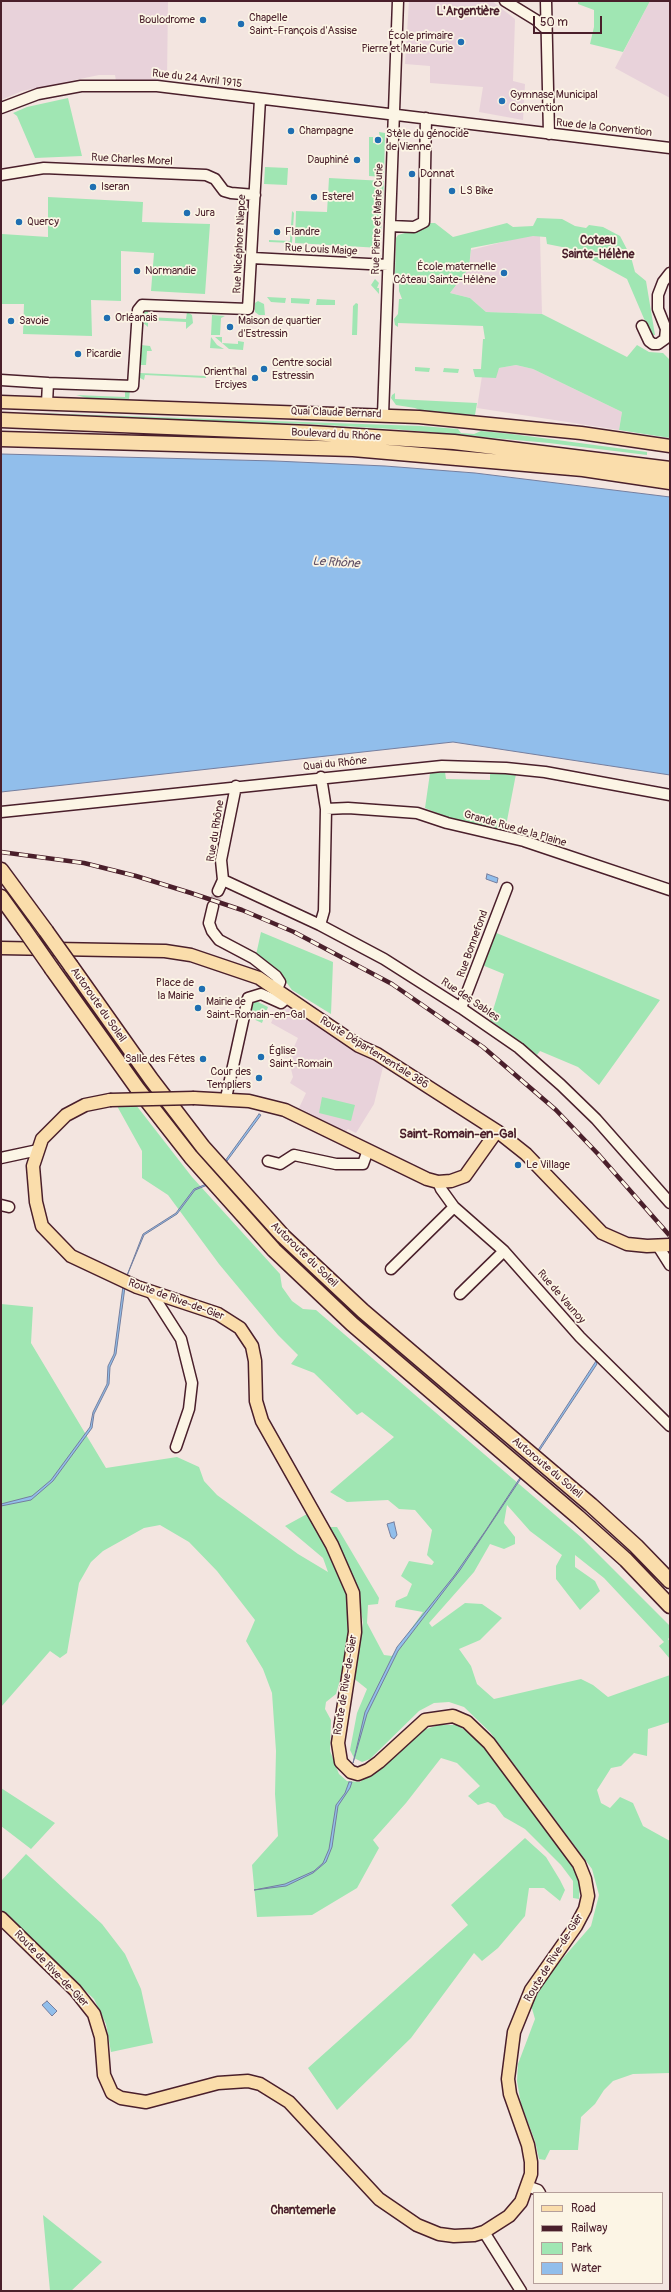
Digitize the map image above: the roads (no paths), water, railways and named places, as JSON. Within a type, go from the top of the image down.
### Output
[{"type":"highway","name":"Boulevard du Rhône","points":[[1,420],[310,433],[454,442],[670,469]]},
{"type":"highway","name":"Boulevard du Rhône","points":[[1,439],[353,449],[583,470],[670,482]]},
{"type":"highway","name":"Autoroute du Soleil","points":[[5,875],[151,1079],[203,1147],[283,1236],[363,1311],[591,1505],[636,1546],[670,1581]]},
{"type":"highway","name":"Autoroute du Soleil","points":[[1,897],[137,1088],[191,1158],[274,1250],[358,1329],[594,1531],[670,1606]]},
{"type":"main road","name":"Quai Claude Bernard","points":[[1,402],[383,415],[536,428],[670,446]]},
{"type":"main road","name":"Route Départementale 386","points":[[1,948],[165,951],[191,955],[259,978],[359,1046],[377,1054],[497,1131],[526,1154],[602,1232],[627,1244],[664,1246]]},
{"type":"main road","name":"Route de Rive-de-Gier","points":[[1,1918],[75,1990],[94,2014],[101,2037],[104,2075],[112,2092],[120,2098],[146,2102],[218,2082],[248,2081],[260,2084],[289,2102],[379,2199],[417,2225],[438,2234],[454,2236],[474,2235],[484,2232],[509,2216],[521,2202],[531,2174],[528,2145],[514,2110],[508,2079],[514,2032],[531,1990],[576,1926],[585,1909],[588,1896],[585,1879],[579,1864],[489,1742],[467,1722],[453,1716],[425,1720],[368,1770],[358,1774],[344,1766],[339,1754],[338,1743],[355,1632],[355,1608],[353,1593],[345,1572],[262,1421],[256,1401],[255,1361],[252,1346],[240,1328],[218,1314],[151,1292],[71,1256],[42,1226],[36,1202],[33,1166],[42,1139],[66,1115],[85,1105],[110,1100],[226,1098],[285,1110],[428,1179],[438,1182],[451,1182],[465,1176],[497,1131]]},
{"type":"street","name":"Rue Pierre et Marie Curie","points":[[383,415],[398,1]]},
{"type":"street","points":[[506,1],[536,20],[546,29]]},
{"type":"street","points":[[546,1],[549,134]]},
{"type":"street","name":"Rue du 24 Avril 1915","points":[[1,108],[38,94],[81,86],[157,86],[393,114]]},
{"type":"street","name":"Rue Nicéphore Niepce","points":[[1,380],[134,386],[139,307],[248,309],[260,99]]},
{"type":"street","name":"Rue de la Convention","points":[[393,114],[670,148]]},
{"type":"street","points":[[390,226],[414,227],[424,222],[426,118]]},
{"type":"street","name":"Rue Charles Morel","points":[[1,175],[44,168],[206,176],[215,179],[224,191],[255,195]]},
{"type":"street","name":"Rue Louis Maige","points":[[252,258],[388,265]]},
{"type":"street","points":[[642,326],[652,344],[658,344],[665,339],[666,329],[658,309],[658,295],[663,282],[670,273]]},
{"type":"street","points":[[47,403],[48,383]]},
{"type":"street","name":"Quai du Rhône","points":[[1,812],[428,766],[506,768],[545,772],[670,795]]},
{"type":"street","points":[[320,925],[324,911],[326,809],[321,777]]},
{"type":"street","name":"Rue du Rhône","points":[[224,880],[221,860],[236,786]]},
{"type":"street","name":"Grande Rue de la Plaine","points":[[326,809],[348,808],[423,815],[447,823],[524,841],[670,890]]},
{"type":"street","points":[[218,891],[224,880]]},
{"type":"street","name":"Rue des Sables","points":[[224,880],[320,925],[384,959],[461,1008],[519,1048],[561,1085],[596,1119],[670,1203]]},
{"type":"street","name":"Rue Bonnefond","points":[[461,1008],[507,888]]},
{"type":"street","points":[[213,906],[209,923],[212,932],[219,940],[252,958],[276,976],[280,982],[277,989]]},
{"type":"street","points":[[226,1098],[248,998],[261,994],[281,1003],[288,997]]},
{"type":"street","points":[[1,1158],[38,1150]]},
{"type":"street","points":[[268,1161],[280,1164],[294,1155],[336,1164],[363,1164],[368,1150]]},
{"type":"street","name":"Rue de Vaunoy","points":[[438,1182],[441,1189],[454,1207],[504,1251],[580,1337],[670,1426]]},
{"type":"street","points":[[391,1269],[454,1207]]},
{"type":"street","points":[[664,1246],[670,1265]]},
{"type":"street","points":[[460,1294],[504,1251]]},
{"type":"street","points":[[151,1292],[181,1339],[192,1382],[189,1409],[176,1447]]},
{"type":"street","points":[[527,2186],[538,2190],[539,2192]]},
{"type":"street","points":[[484,2232],[521,2291]]},
{"type":"water","name":"Le Rhône","points":[[1,454],[275,461],[385,466],[475,473],[670,497],[670,775],[453,742],[1,792]]},
{"type":"water","points":[[487,874],[498,878],[497,883],[486,879]]},
{"type":"water","points":[[259,1114],[261,1115],[210,1184],[195,1190],[177,1214],[144,1235],[126,1278],[143,1234],[176,1213],[194,1189],[209,1183]]},
{"type":"water","points":[[123,1286],[125,1287],[116,1354],[110,1367],[109,1384],[94,1414],[92,1428],[53,1481],[31,1500],[1,1506],[1,1504],[32,1496],[51,1480],[90,1427],[93,1412],[107,1384],[108,1366],[114,1354]]},
{"type":"water","points":[[596,1361],[597,1364],[460,1570],[398,1651],[367,1714],[353,1763],[365,1712],[397,1647],[454,1576],[486,1530]]},
{"type":"water","points":[[394,1522],[397,1535],[394,1539],[391,1537],[387,1524]]},
{"type":"water","points":[[349,1782],[352,1782],[350,1788],[338,1806],[332,1847],[326,1862],[313,1873],[286,1886],[254,1890],[285,1884],[314,1871],[323,1863],[329,1849],[336,1805],[345,1793]]},
{"type":"water","points":[[47,2001],[57,2011],[52,2016],[42,2005]]},
{"type":"tunnel","points":[[213,906],[218,891]]},
{"type":"railway","points":[[1,852],[84,863],[136,876],[242,910],[294,932],[392,984],[483,1047],[556,1110],[598,1154],[670,1236]]},
{"type":"place","name":"Boulodrome","points":[[203,20]]},
{"type":"place","name":"Chapelle Saint-François d'Assise","points":[[241,24]]},
{"type":"place","name":"École primaire Pierre et Marie Curie","points":[[461,42]]},
{"type":"place","name":"Gymnase Municipal Convention","points":[[502,101]]},
{"type":"place","name":"Champagne","points":[[291,131]]},
{"type":"place","name":"Stèle du génocide de Vienne","points":[[378,140]]},
{"type":"place","name":"Dauphiné","points":[[357,160]]},
{"type":"place","name":"Donnat","points":[[412,174]]},
{"type":"place","name":"Iseran","points":[[93,187]]},
{"type":"place","name":"LS Bike","points":[[452,191]]},
{"type":"place","name":"Esterel","points":[[314,197]]},
{"type":"place","name":"Jura","points":[[187,213]]},
{"type":"place","name":"Quercy","points":[[19,222]]},
{"type":"place","name":"Flandre","points":[[277,232]]},
{"type":"place","name":"Normandie","points":[[137,271]]},
{"type":"place","name":"École maternelle Côteau Sainte-Hélène","points":[[504,273]]},
{"type":"place","name":"Orléanais","points":[[107,318]]},
{"type":"place","name":"Savoie","points":[[11,321]]},
{"type":"place","name":"Maison de quartier d'Estressin","points":[[230,327]]},
{"type":"place","name":"Picardie","points":[[78,354]]},
{"type":"place","name":"Centre social Estressin","points":[[264,369]]},
{"type":"place","name":"Orient'hal Erciyes","points":[[255,378]]},
{"type":"place","name":"Place de la Mairie","points":[[202,989]]},
{"type":"place","name":"Mairie de Saint-Romain-en-Gal","points":[[198,1008]]},
{"type":"place","name":"Église Saint-Romain","points":[[261,1057]]},
{"type":"place","name":"Salle des Fêtes","points":[[203,1059]]},
{"type":"place","name":"Cour des Templiers","points":[[259,1078]]},
{"type":"place","name":"Le Village","points":[[518,1165]]},
{"type":"district","name":"L'Argentière","points":[[468,12]]},
{"type":"district","name":"Coteau Sainte-Hélène","points":[[598,248]]},
{"type":"district","name":"Saint-Romain-en-Gal","points":[[458,1135]]},
{"type":"district","name":"Chantemerle","points":[[303,2211]]}]
